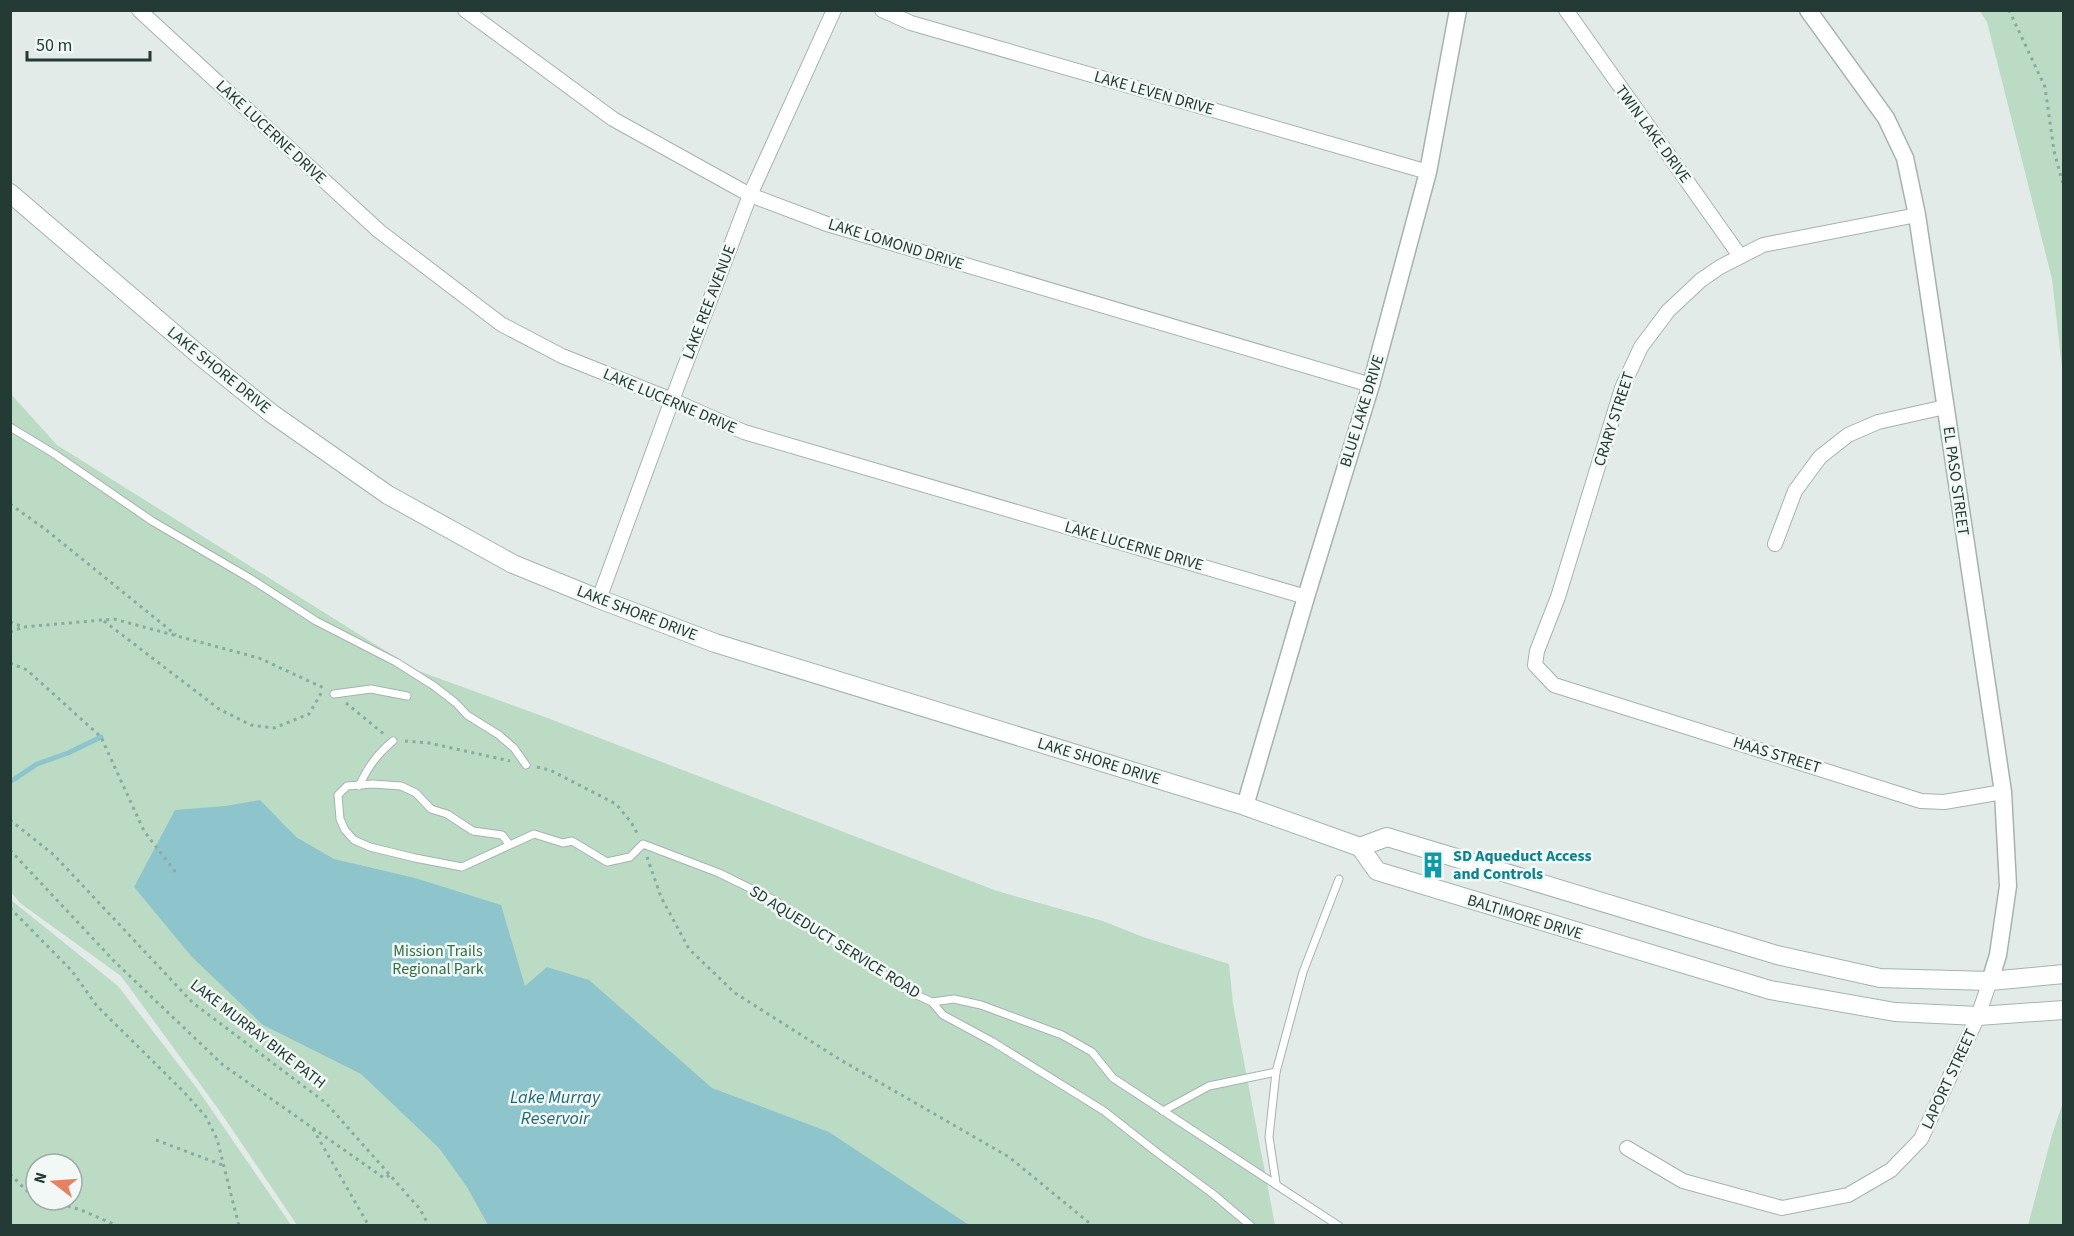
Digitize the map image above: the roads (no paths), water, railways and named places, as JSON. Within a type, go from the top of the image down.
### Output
[{"type":"main road","name":"LAKE SHORE DRIVE","points":[[10,193],[198,354],[271,413],[388,495],[513,564],[715,643],[1245,806],[1360,847]]},
{"type":"main road","points":[[1360,847],[1387,837],[1777,955],[1880,978],[1990,981],[2064,975]]},
{"type":"main road","name":"BALTIMORE DRIVE","points":[[1360,847],[1377,871],[1770,990],[1873,1009],[1978,1017],[2064,1010]]},
{"type":"street","name":"LAKE LUCERNE DRIVE","points":[[138,10],[379,231],[501,324],[562,356],[744,432],[1306,597]]},
{"type":"street","name":"LAKE LOMOND DRIVE","points":[[465,10],[613,119],[750,195],[827,224],[1371,386]]},
{"type":"street","name":"LAKE REE AVENUE","points":[[599,599],[750,195],[834,10]]},
{"type":"street","name":"LAKE LEVEN DRIVE","points":[[882,10],[911,23],[1428,172]]},
{"type":"street","name":"BLUE LAKE DRIVE","points":[[1245,806],[1371,386],[1428,172],[1458,10]]},
{"type":"street","name":"TWIN LAKE DRIVE","points":[[1566,10],[1740,256]]},
{"type":"street","name":"EL PASO STREET","points":[[1808,10],[1886,118],[1905,158],[1917,215],[2002,792],[2008,886],[1998,955],[1990,981]]},
{"type":"street","name":"CRARY STREET","points":[[1554,686],[1535,665],[1537,651],[1558,597],[1622,388],[1630,367],[1654,329],[1684,295],[1720,267],[1763,245],[1917,215]]},
{"type":"street","points":[[1775,544],[1795,491],[1820,457],[1848,435],[1878,422],[1945,407]]},
{"type":"street","name":"HAAS STREET","points":[[1554,686],[1921,801],[1944,802],[2002,792]]},
{"type":"street","name":"LAPORT STREET","points":[[1627,1148],[1683,1180],[1782,1208],[1848,1195],[1891,1170],[1921,1139],[1978,1017],[1990,981]]},
{"type":"lane","points":[[10,427],[152,521],[316,621],[396,662],[434,686],[467,715],[499,735],[514,748],[526,765]]},
{"type":"lane","points":[[334,694],[371,690],[407,696]]},
{"type":"lane","points":[[359,786],[379,752],[393,741]]},
{"type":"lane","points":[[373,784],[401,786],[416,793],[431,809],[447,814],[473,831],[502,835],[509,844],[497,852],[462,867],[370,847],[354,840],[345,830],[340,819],[338,795],[347,786],[373,784]]},
{"type":"lane","name":"SD AQUEDUCT SERVICE ROAD","points":[[509,844],[534,834],[563,843],[572,841],[607,862],[630,857],[643,844],[719,873],[774,900],[908,991],[932,1002],[943,1015],[993,1042],[1104,1111],[1155,1152],[1214,1194],[1251,1226]]},
{"type":"lane","points":[[1276,1183],[1269,1137],[1276,1072],[1303,972],[1339,879]]},
{"type":"lane","name":"SD AQUEDUCT SERVICE ROAD","points":[[932,1002],[954,999],[981,1005],[1062,1035],[1092,1052],[1113,1078],[1339,1226]]},
{"type":"lane","points":[[1163,1111],[1209,1086],[1276,1072]]},
{"type":"water","name":"Lake Murray Reservoir","points":[[260,800],[296,837],[334,859],[415,878],[501,905],[525,986],[547,967],[589,980],[712,1088],[829,1132],[969,1225],[488,1225],[467,1187],[439,1148],[361,1074],[263,1025],[192,957],[134,887],[175,810],[225,806]]},
{"type":"waterway","points":[[10,782],[37,764],[68,753],[101,737]]},
{"type":"place","name":"SD Aqueduct Access and Controls","points":[[1433,865]]},
{"type":"park label","name":"Mission Trails Regional Park","points":[[438,960]]}]
